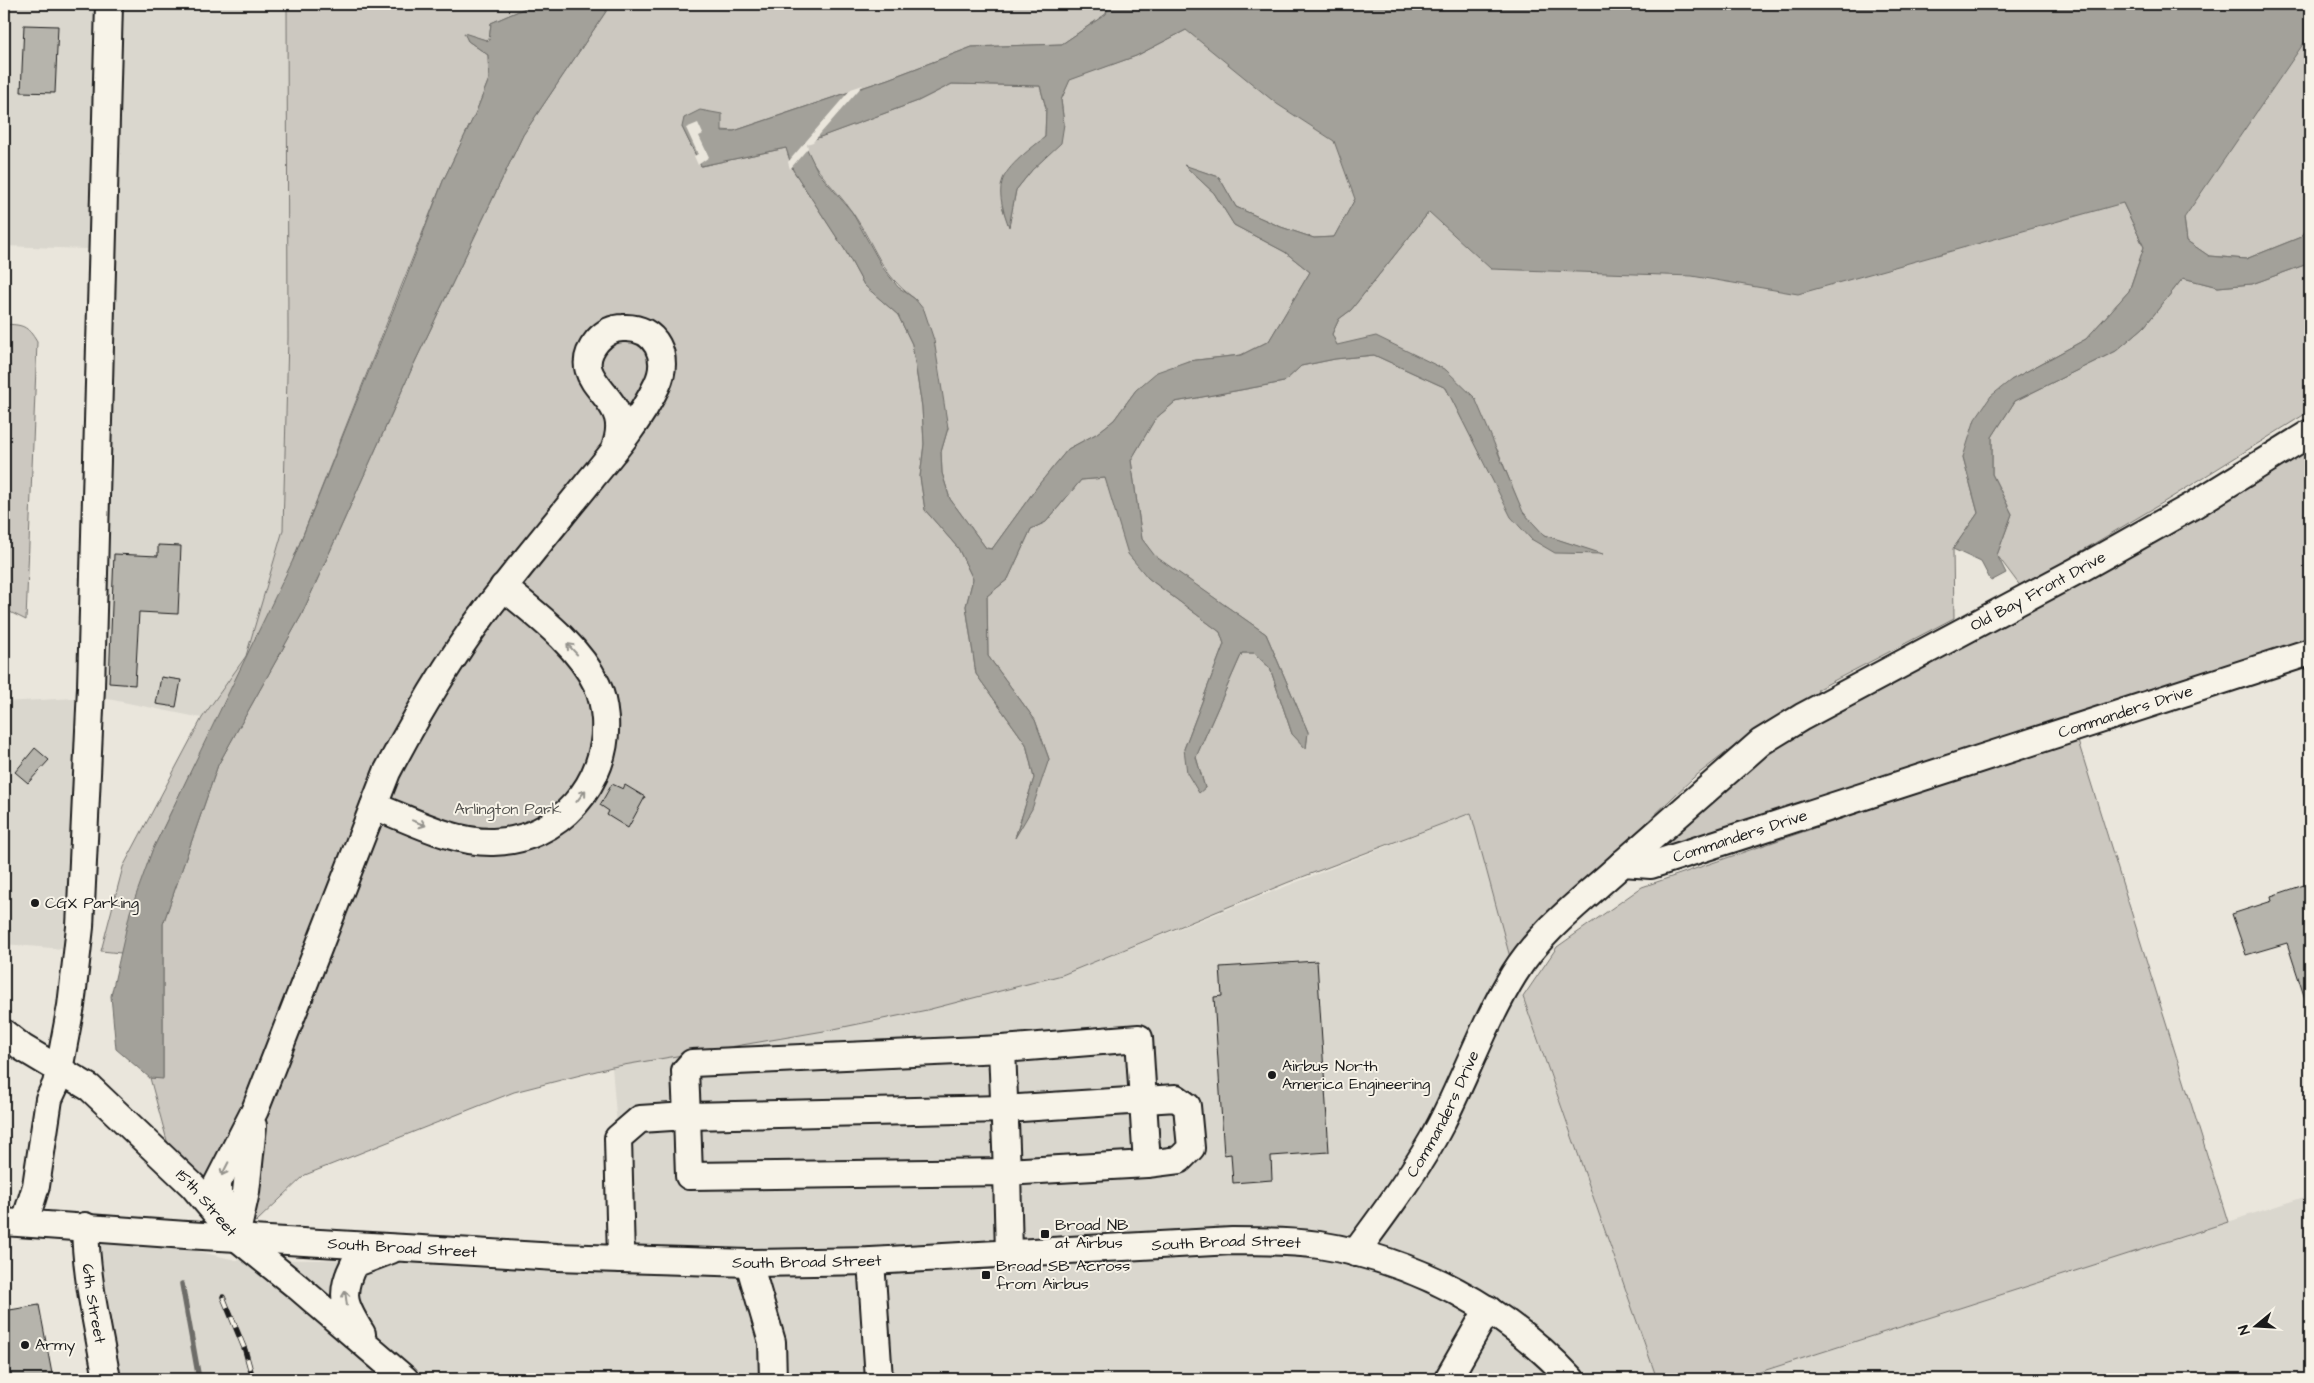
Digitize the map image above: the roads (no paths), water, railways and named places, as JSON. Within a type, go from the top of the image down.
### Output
[{"type":"street","points":[[14,1222],[36,1186],[49,1099],[56,1084],[71,1006],[80,927],[91,687],[109,4]]},
{"type":"street","name":"Old Bay Front Drive","points":[[1623,864],[1761,742],[2194,505],[2310,433]]},
{"type":"street","points":[[236,1237],[216,1186],[255,1110],[374,806],[396,756],[436,683],[460,645],[504,587],[614,451]]},
{"type":"street","points":[[374,806],[471,840],[493,842],[514,840],[552,824],[577,802],[593,780],[606,737],[604,708],[598,687],[586,665],[570,647],[504,587]]},
{"type":"street","name":"Commanders Drive","points":[[1355,1253],[1385,1214],[1440,1125],[1514,974],[1544,934],[1623,864],[1651,865],[2310,652]]},
{"type":"street","name":"15th Street","points":[[4,1033],[23,1048],[90,1088],[193,1186],[236,1237],[298,1287],[405,1379]]},
{"type":"street","points":[[621,1260],[618,1138],[640,1119],[687,1116],[1004,1109],[1143,1101],[1176,1098],[1187,1106],[1191,1148],[1179,1160],[1147,1164],[1007,1172],[688,1176],[687,1116],[685,1071],[692,1063],[1002,1049],[1139,1038],[1143,1101],[1147,1164]]},
{"type":"street","points":[[1002,1049],[1009,1254]]},
{"type":"street","name":"South Broad Street","points":[[14,1222],[399,1248],[621,1260],[749,1263],[871,1261],[1232,1241],[1277,1241],[1320,1245],[1398,1265],[1488,1309],[1525,1336],[1571,1379]]},
{"type":"street","name":"6th Street","points":[[85,1226],[85,1252],[107,1379]]},
{"type":"street","points":[[377,1355],[352,1319],[344,1295],[346,1280],[354,1264],[399,1248]]},
{"type":"street","points":[[871,1261],[879,1379]]},
{"type":"street","points":[[749,1263],[772,1342],[773,1379]]},
{"type":"street","points":[[1448,1379],[1488,1309]]},
{"type":"waterway","points":[[182,1284],[199,1379]]},
{"type":"railway","points":[[223,1297],[245,1350],[253,1379]]},
{"type":"place","name":"CGX Parking","points":[[35,903]]},
{"type":"place","name":"Airbus North America Engineering","points":[[1272,1075]]},
{"type":"place","name":"Broad NB at Airbus","points":[[1045,1234]]},
{"type":"place","name":"Broad SB Across from Airbus","points":[[986,1275]]},
{"type":"place","name":"Army","points":[[25,1345]]},
{"type":"park label","name":"Arlington Park","points":[[508,809]]}]
